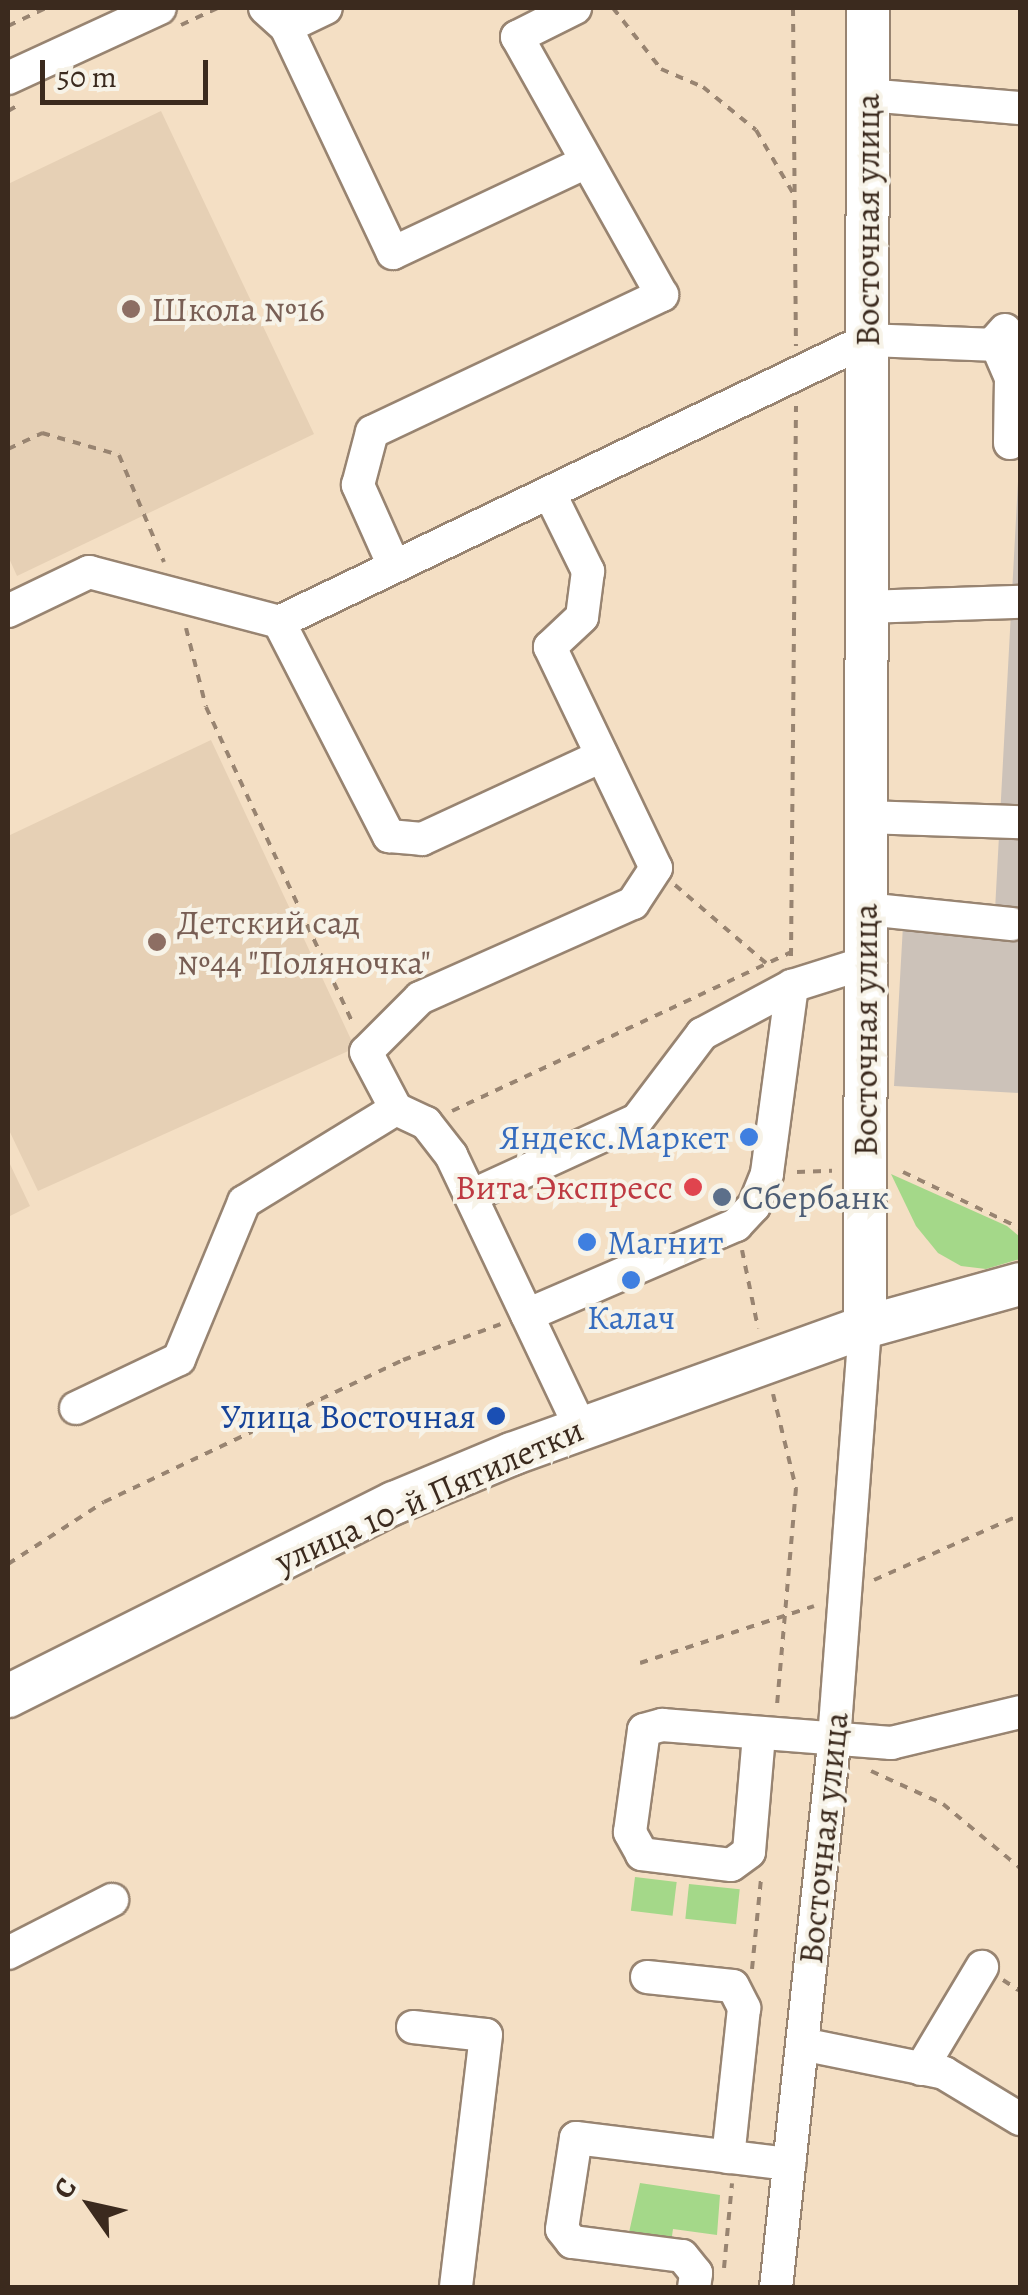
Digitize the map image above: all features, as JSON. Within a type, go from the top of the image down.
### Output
[{"type":"main road","name":"Восточная улица","points":[[864,1326],[868,8]]},
{"type":"main road","name":"улица 10-й Пятилетки","points":[[8,1696],[394,1503],[580,1427],[864,1326],[1020,1284]]},
{"type":"street","points":[[8,78],[160,8]]},
{"type":"street","points":[[326,8],[275,17],[393,253],[586,162]]},
{"type":"street","points":[[394,566],[358,485],[372,432],[662,295],[517,37],[575,8]]},
{"type":"street","points":[[868,95],[1020,108]]},
{"type":"street","points":[[8,612],[90,572],[279,622],[796,379],[867,340],[1012,337],[1010,443]]},
{"type":"street","points":[[551,496],[588,571],[582,617],[550,647],[656,868],[633,903],[420,998],[366,1052],[474,1195],[580,1427]]},
{"type":"street","points":[[866,607],[1020,602]]},
{"type":"street","points":[[279,622],[389,836],[422,839],[602,756]]},
{"type":"street","points":[[866,818],[1020,822]]},
{"type":"street","points":[[866,909],[1012,924]]},
{"type":"street","points":[[474,1195],[637,1120],[702,1034],[792,986],[866,963]]},
{"type":"street","points":[[527,1315],[736,1225],[754,1206],[767,1173],[792,986]]},
{"type":"street","points":[[76,1408],[179,1359],[244,1202],[411,1116]]},
{"type":"street","name":"Восточная улица","points":[[776,2288],[834,1747],[864,1326]]},
{"type":"street","points":[[759,1735],[749,1852],[731,1865],[642,1854],[630,1832],[644,1730],[662,1725],[759,1735],[834,1747],[890,1743],[1020,1712]]},
{"type":"street","points":[[8,1953],[112,1900]]},
{"type":"street","points":[[922,2069],[982,1967]]},
{"type":"street","points":[[647,1977],[733,1986],[744,2008],[728,2157]]},
{"type":"street","points":[[412,2028],[486,2035],[456,2288]]},
{"type":"street","points":[[802,2044],[944,2073],[1020,2119]]},
{"type":"street","points":[[694,2288],[696,2273],[682,2256],[572,2242],[562,2229],[576,2138],[790,2164]]},
{"type":"path","points":[[8,26],[46,8]]},
{"type":"path","points":[[613,8],[661,69],[703,87],[756,130],[793,193]]},
{"type":"path","points":[[792,986],[796,379],[793,8]]},
{"type":"path","points":[[8,449],[42,432],[119,454],[178,595],[206,707],[366,1052]]},
{"type":"path","points":[[656,868],[766,964]]},
{"type":"path","points":[[411,1116],[792,952]]},
{"type":"path","points":[[767,1173],[842,1170]]},
{"type":"path","points":[[903,1172],[1020,1228]]},
{"type":"path","points":[[736,1225],[758,1328]]},
{"type":"path","points":[[8,1564],[104,1502],[403,1360],[527,1315]]},
{"type":"path","points":[[870,1582],[1020,1515]]},
{"type":"path","points":[[640,1663],[814,1606]]},
{"type":"path","points":[[834,1747],[944,1804],[1020,1868]]},
{"type":"shaded area","name":"Школа №16","points":[[161,111],[314,434],[17,576],[8,556],[8,184]]},
{"type":"shaded area","points":[[1020,444],[1020,1093],[894,1086],[903,925],[994,929]]},
{"type":"shaded area","name":"Детский сад №44 \"Поляночка\"","points":[[211,740],[355,1048],[38,1191],[8,1128],[8,836]]},
{"type":"shaded area","points":[[8,1160],[30,1206],[8,1217]]},
{"type":"green space","points":[[891,1174],[1007,1226],[1020,1237],[1020,1259],[986,1269],[961,1266],[938,1253],[916,1226]]},
{"type":"green space","points":[[635,1877],[677,1882],[673,1916],[631,1911]]},
{"type":"green space","points":[[689,1884],[740,1889],[736,1924],[685,1919]]},
{"type":"green space","points":[[640,2183],[720,2195],[717,2235],[673,2229],[671,2243],[628,2237]]},
{"type":"place","name":"Школа №16","points":[[131,309]]},
{"type":"place","name":"Детский сад №44 \"Поляночка\"","points":[[157,942]]},
{"type":"place","name":"Яндекс.Маркет","points":[[749,1137]]},
{"type":"place","name":"Вита Экспресс","points":[[693,1187]]},
{"type":"place","name":"Сбербанк","points":[[722,1197]]},
{"type":"place","name":"Магнит","points":[[587,1242]]},
{"type":"place","name":"Калач","points":[[631,1280]]},
{"type":"place","name":"Улица Восточная","points":[[496,1416]]}]
